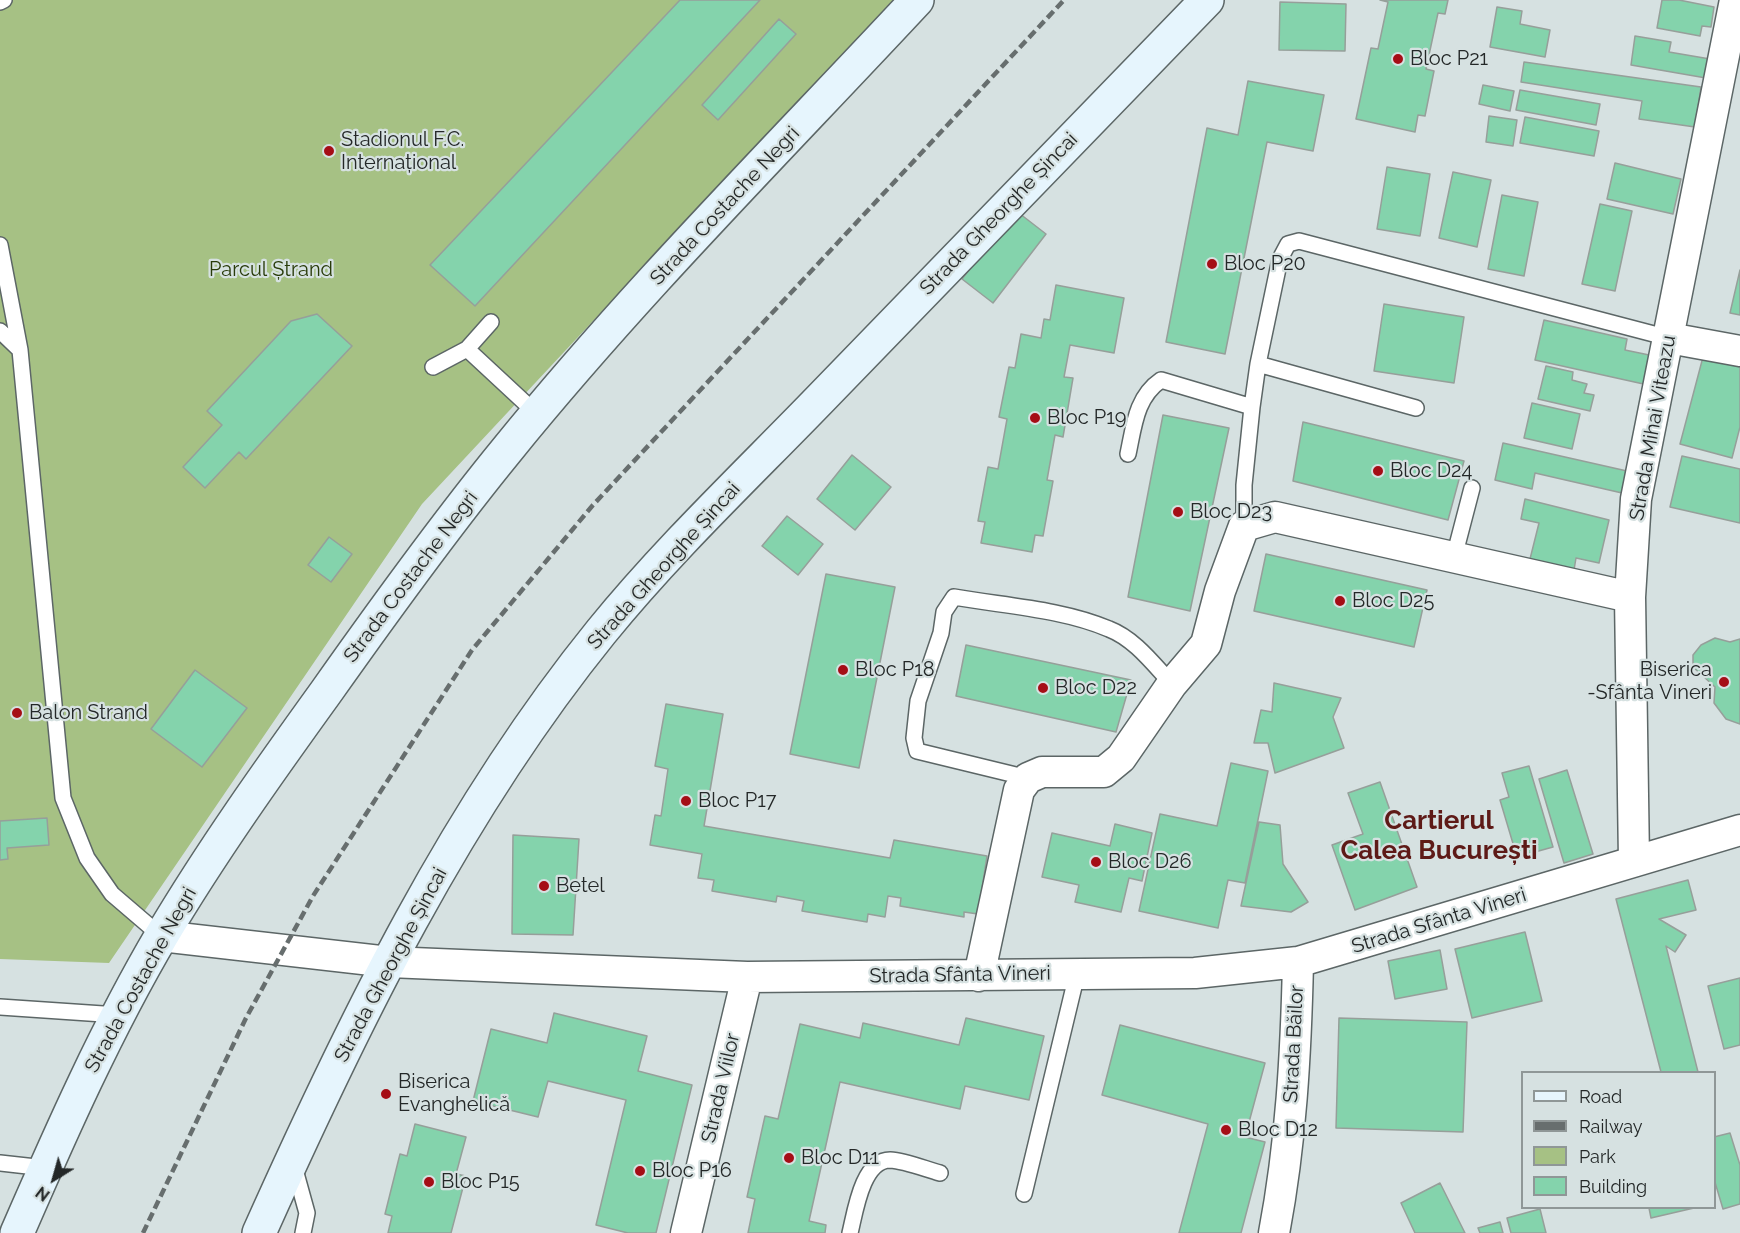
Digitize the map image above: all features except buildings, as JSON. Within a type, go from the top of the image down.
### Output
[{"type":"main road","name":"Strada Costache Negri","points":[[17,1233],[45,1168],[118,1015],[162,936],[234,821],[389,604],[537,414],[635,303],[916,0]]},
{"type":"main road","name":"Strada Gheorghe Șincai","points":[[259,1233],[292,1159],[389,962],[458,840],[545,707],[601,632],[707,516],[1207,0]]},
{"type":"street","name":"Strada Mihai Viteazu","points":[[1634,861],[1630,597],[1636,499],[1735,0]]},
{"type":"street","points":[[1669,338],[1740,351]]},
{"type":"street","points":[[979,976],[1019,790],[1028,778],[1042,772],[1104,772],[1121,758],[1172,684],[1206,644],[1220,591],[1244,526],[1275,517],[1630,597]]},
{"type":"street","name":"Strada Sfânta Vineri","points":[[162,936],[389,962],[747,977],[1195,974],[1298,962],[1740,830]]},
{"type":"street","name":"Strada Băilor","points":[[1274,1233],[1284,1182],[1295,1063],[1298,962]]},
{"type":"street","name":"Strada Viilor","points":[[686,1233],[747,977]]},
{"type":"lane","points":[[1244,526],[1244,485],[1258,364],[1280,259],[1288,244],[1299,241],[1669,338]]},
{"type":"lane","points":[[0,245],[20,350],[63,798],[87,858],[112,894],[162,936]]},
{"type":"lane","points":[[433,367],[467,349],[492,322]]},
{"type":"lane","points":[[0,331],[20,350]]},
{"type":"lane","points":[[467,349],[537,414]]},
{"type":"lane","points":[[1258,364],[1416,408]]},
{"type":"lane","points":[[1128,454],[1137,409],[1148,389],[1161,380],[1252,407]]},
{"type":"lane","points":[[1454,557],[1472,488]]},
{"type":"lane","points":[[1028,778],[917,752],[914,738],[918,701],[941,633],[944,612],[954,597],[1058,615],[1110,629],[1147,657],[1172,684]]},
{"type":"lane","points":[[1024,1194],[1077,974]]},
{"type":"lane","points":[[0,1007],[118,1015]]},
{"type":"lane","points":[[292,1159],[307,1213],[303,1233]]},
{"type":"lane","points":[[850,1233],[862,1188],[869,1172],[879,1163],[890,1160],[940,1173]]},
{"type":"lane","points":[[0,1163],[45,1168]]},
{"type":"green space","name":"Parcul Ștrand","points":[[0,0],[893,0],[422,504],[109,963],[0,959]]},
{"type":"railway","points":[[143,1233],[246,1018],[313,896],[472,650],[593,505],[1064,0]]},
{"type":"place","name":"Bloc P21","points":[[1398,59]]},
{"type":"place","name":"Stadionul F.C. Internațional","points":[[329,151]]},
{"type":"place","name":"Bloc P20","points":[[1212,264]]},
{"type":"place","name":"Bloc P19","points":[[1035,418]]},
{"type":"place","name":"Bloc D24","points":[[1378,471]]},
{"type":"place","name":"Bloc D23","points":[[1178,512]]},
{"type":"place","name":"Bloc D25","points":[[1340,601]]},
{"type":"place","name":"Bloc P18","points":[[843,670]]},
{"type":"place","name":"Biserica -Sfânta Vineri","points":[[1724,682]]},
{"type":"place","name":"Bloc D22","points":[[1043,688]]},
{"type":"place","name":"Balon Strand","points":[[17,713]]},
{"type":"place","name":"Bloc P17","points":[[686,801]]},
{"type":"place","name":"Bloc D26","points":[[1096,862]]},
{"type":"place","name":"Betel","points":[[544,886]]},
{"type":"place","name":"Biserica Evanghelică","points":[[386,1094]]},
{"type":"place","name":"Bloc D12","points":[[1226,1130]]},
{"type":"place","name":"Bloc D11","points":[[789,1158]]},
{"type":"place","name":"Bloc P16","points":[[640,1171]]},
{"type":"place","name":"Bloc P15","points":[[429,1182]]},
{"type":"district","name":"Cartierul Calea București","points":[[1439,836]]}]
